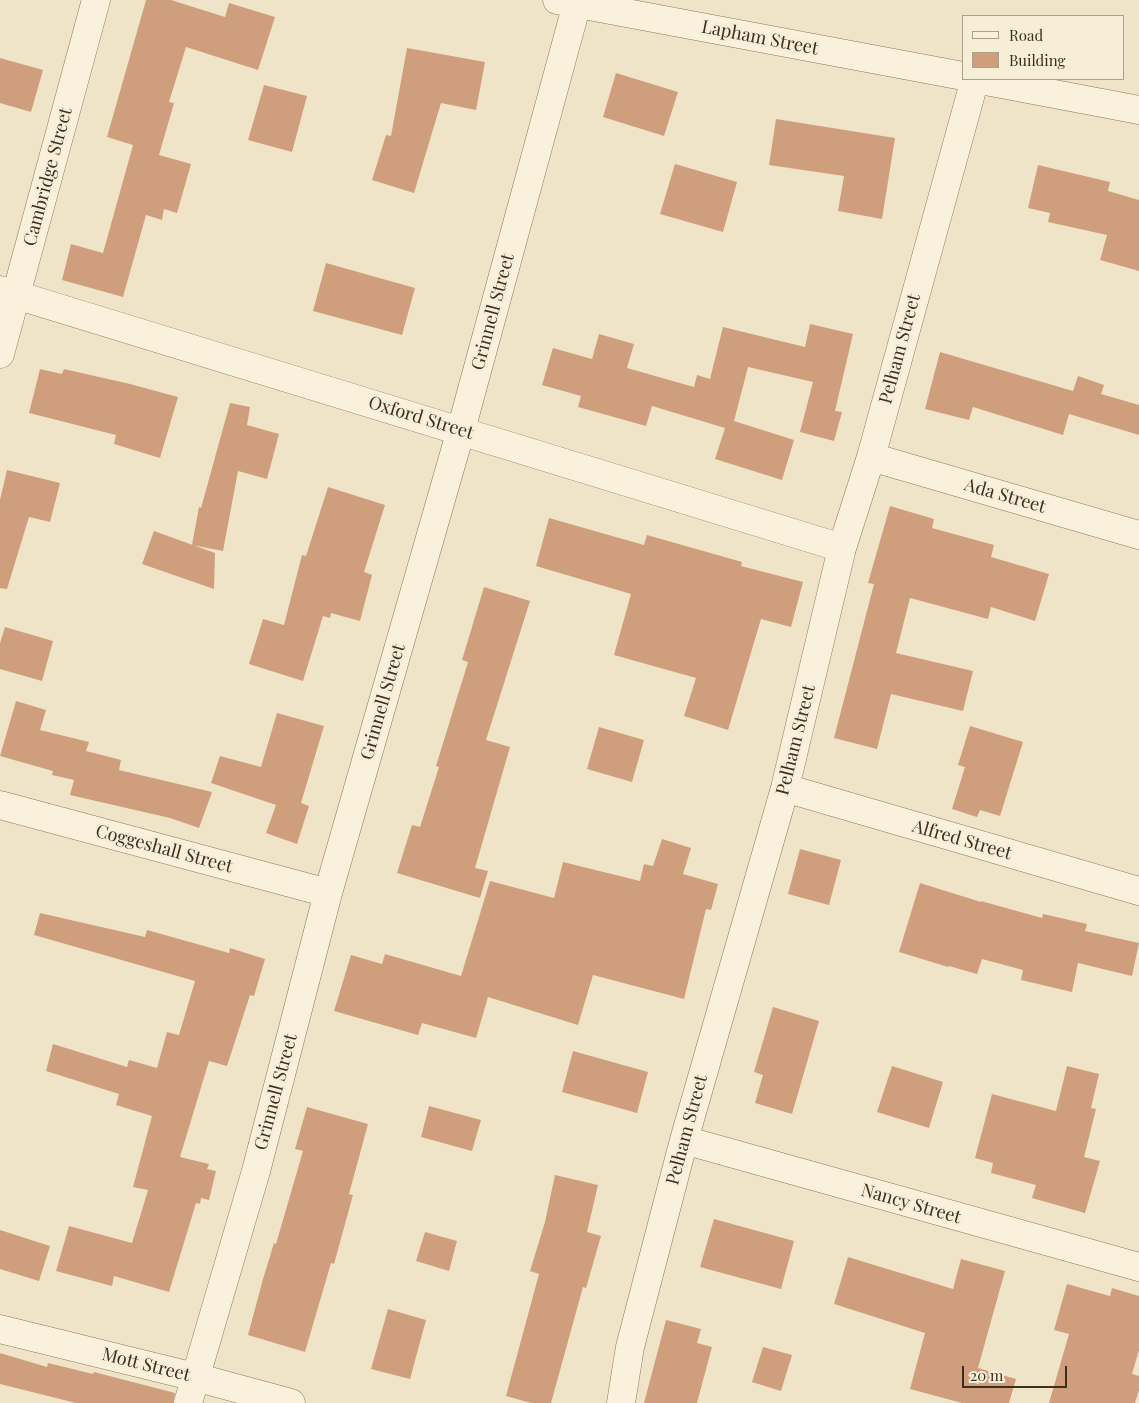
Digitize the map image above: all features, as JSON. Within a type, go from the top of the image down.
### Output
[{"type":"street","name":"Cambridge Street","points":[[0,354],[8,292],[96,0]]},
{"type":"street","name":"Lapham Street","points":[[571,1],[962,76]]},
{"type":"street","name":"Grinnell Street","points":[[188,1403],[256,1171],[328,893],[462,430],[571,1]]},
{"type":"street","name":"Pelham Street","points":[[621,1403],[630,1347],[684,1140],[785,788],[842,548],[871,457],[975,80]]},
{"type":"street","points":[[980,80],[1139,110]]},
{"type":"street","name":"Oxford Street","points":[[8,292],[842,548]]},
{"type":"street","name":"Ada Street","points":[[871,457],[1139,535]]},
{"type":"street","name":"Alfred Street","points":[[785,788],[1139,891]]},
{"type":"street","name":"Coggeshall Street","points":[[0,805],[328,893]]},
{"type":"street","name":"Nancy Street","points":[[684,1140],[1139,1267]]},
{"type":"street","name":"Mott Street","points":[[0,1329],[196,1377],[291,1403]]},
{"type":"building","points":[[146,0],[171,0],[225,17],[229,3],[275,17],[258,70],[186,47],[169,102],[174,103],[159,155],[191,164],[177,213],[164,209],[162,220],[146,215],[123,297],[62,280],[71,244],[103,253],[133,145],[107,137]]},
{"type":"building","points":[[407,48],[485,62],[476,110],[441,103],[414,193],[372,180],[386,135],[391,136]]},
{"type":"building","points":[[0,58],[43,70],[31,112],[0,103]]},
{"type":"building","points":[[616,73],[678,92],[664,136],[603,117]]},
{"type":"building","points":[[264,85],[307,96],[292,152],[248,140]]},
{"type":"building","points":[[776,119],[895,138],[882,219],[838,211],[844,176],[769,165]]},
{"type":"building","points":[[675,164],[737,182],[723,232],[660,214]]},
{"type":"building","points":[[1038,165],[1110,182],[1108,191],[1139,200],[1139,271],[1100,260],[1107,235],[1048,222],[1050,213],[1028,208]]},
{"type":"building","points":[[326,263],[415,288],[402,335],[313,311]]},
{"type":"building","points":[[810,324],[853,334],[835,411],[842,412],[834,441],[800,432],[813,382],[748,367],[734,421],[794,440],[782,480],[715,459],[725,428],[652,406],[646,426],[578,407],[581,396],[542,385],[553,348],[592,359],[599,334],[634,344],[627,368],[694,387],[697,375],[710,379],[723,327],[805,347]]},
{"type":"building","points":[[940,352],[1073,391],[1078,376],[1104,385],[1101,394],[1139,405],[1139,435],[1069,414],[1063,435],[973,407],[969,420],[925,409]]},
{"type":"building","points":[[40,369],[62,374],[64,369],[178,397],[160,458],[114,444],[116,435],[29,413]]},
{"type":"building","points":[[230,403],[250,407],[247,425],[279,434],[267,479],[238,471],[223,551],[192,545],[199,507],[201,508]]},
{"type":"building","points":[[7,470],[60,483],[50,522],[29,517],[7,589],[0,588],[0,500]]},
{"type":"building","points":[[328,487],[385,505],[364,572],[372,575],[360,621],[331,613],[330,618],[323,616],[303,681],[249,664],[263,619],[284,625],[302,555],[306,556]]},
{"type":"building","points":[[890,506],[934,519],[932,528],[994,545],[991,557],[1049,574],[1035,621],[991,607],[988,619],[910,598],[896,653],[973,671],[963,711],[891,694],[877,749],[834,738],[874,584],[868,583]]},
{"type":"building","points":[[549,518],[644,545],[647,535],[742,562],[741,566],[803,582],[791,627],[761,619],[728,730],[684,716],[696,678],[614,655],[631,594],[536,566]]},
{"type":"building","points":[[154,531],[215,553],[214,589],[142,564]]},
{"type":"building","points":[[484,587],[530,601],[486,740],[510,747],[475,868],[488,871],[480,898],[397,873],[412,825],[420,827],[439,767],[436,766],[468,662],[462,660]]},
{"type":"building","points":[[5,627],[53,641],[42,681],[0,669],[0,643]]},
{"type":"building","points":[[16,701],[46,710],[40,730],[89,742],[86,751],[121,760],[119,770],[212,792],[199,828],[170,818],[70,795],[74,780],[52,775],[53,771],[0,756]]},
{"type":"building","points":[[277,713],[324,726],[301,803],[309,806],[297,844],[266,833],[276,805],[211,783],[220,756],[261,767]]},
{"type":"building","points":[[970,726],[1023,742],[1000,816],[980,810],[977,817],[952,809],[965,767],[958,765]]},
{"type":"building","points":[[599,727],[644,740],[632,782],[587,769]]},
{"type":"building","points":[[662,839],[691,848],[683,874],[718,884],[711,910],[706,909],[684,999],[593,975],[578,1025],[488,997],[476,1038],[422,1023],[418,1035],[334,1011],[351,955],[382,964],[385,954],[461,976],[490,881],[554,898],[563,862],[640,881],[644,864],[653,866]]},
{"type":"building","points":[[800,849],[841,860],[829,905],[788,894]]},
{"type":"building","points":[[920,883],[1042,918],[1043,914],[1087,924],[1085,931],[1139,943],[1132,976],[1078,963],[1072,992],[1021,980],[1023,970],[982,959],[977,974],[899,952]]},
{"type":"building","points":[[40,913],[145,937],[147,930],[229,953],[230,948],[265,959],[254,996],[250,995],[227,1066],[209,1061],[180,1157],[209,1164],[207,1169],[216,1171],[209,1200],[201,1198],[200,1204],[196,1203],[169,1292],[114,1276],[112,1286],[56,1271],[69,1226],[132,1243],[148,1190],[133,1187],[152,1116],[116,1105],[119,1094],[46,1071],[53,1044],[127,1067],[129,1060],[157,1068],[167,1032],[179,1035],[195,981],[34,935]]},
{"type":"building","points":[[773,1007],[819,1021],[792,1114],[755,1103],[763,1075],[754,1072]]},
{"type":"building","points":[[573,1051],[648,1072],[637,1113],[562,1092]]},
{"type":"building","points":[[892,1066],[943,1082],[929,1128],[877,1112]]},
{"type":"building","points":[[1067,1066],[1099,1074],[1091,1108],[1096,1109],[1084,1157],[1100,1161],[1085,1213],[1032,1198],[1036,1185],[991,1173],[993,1163],[975,1158],[992,1094],[1056,1111]]},
{"type":"building","points":[[429,1106],[481,1120],[472,1151],[421,1137]]},
{"type":"building","points":[[307,1107],[368,1124],[349,1194],[353,1195],[334,1264],[331,1263],[305,1352],[248,1335],[263,1279],[274,1243],[276,1244],[303,1151],[295,1149]]},
{"type":"building","points":[[555,1175],[598,1185],[587,1232],[601,1236],[586,1288],[583,1287],[551,1403],[531,1403],[506,1396],[539,1274],[530,1271],[545,1222]]},
{"type":"building","points":[[714,1219],[794,1241],[781,1289],[700,1267]]},
{"type":"building","points":[[0,1230],[50,1246],[39,1281],[0,1269]]},
{"type":"building","points":[[425,1232],[457,1241],[449,1271],[416,1261]]},
{"type":"building","points":[[848,1257],[953,1289],[961,1259],[1005,1271],[978,1368],[1016,1379],[1009,1403],[962,1403],[910,1389],[925,1333],[834,1304]]},
{"type":"building","points":[[1067,1284],[1110,1296],[1112,1288],[1139,1296],[1139,1350],[1132,1374],[1139,1376],[1139,1390],[1135,1403],[1049,1403],[1069,1334],[1054,1330]]},
{"type":"building","points":[[388,1309],[426,1320],[410,1379],[371,1369]]},
{"type":"building","points":[[666,1320],[701,1329],[697,1343],[712,1347],[697,1403],[644,1403]]},
{"type":"building","points":[[763,1347],[792,1355],[781,1391],[752,1382]]},
{"type":"building","points":[[0,1353],[47,1367],[48,1363],[93,1374],[94,1372],[175,1393],[173,1403],[76,1403],[0,1384]]}]
